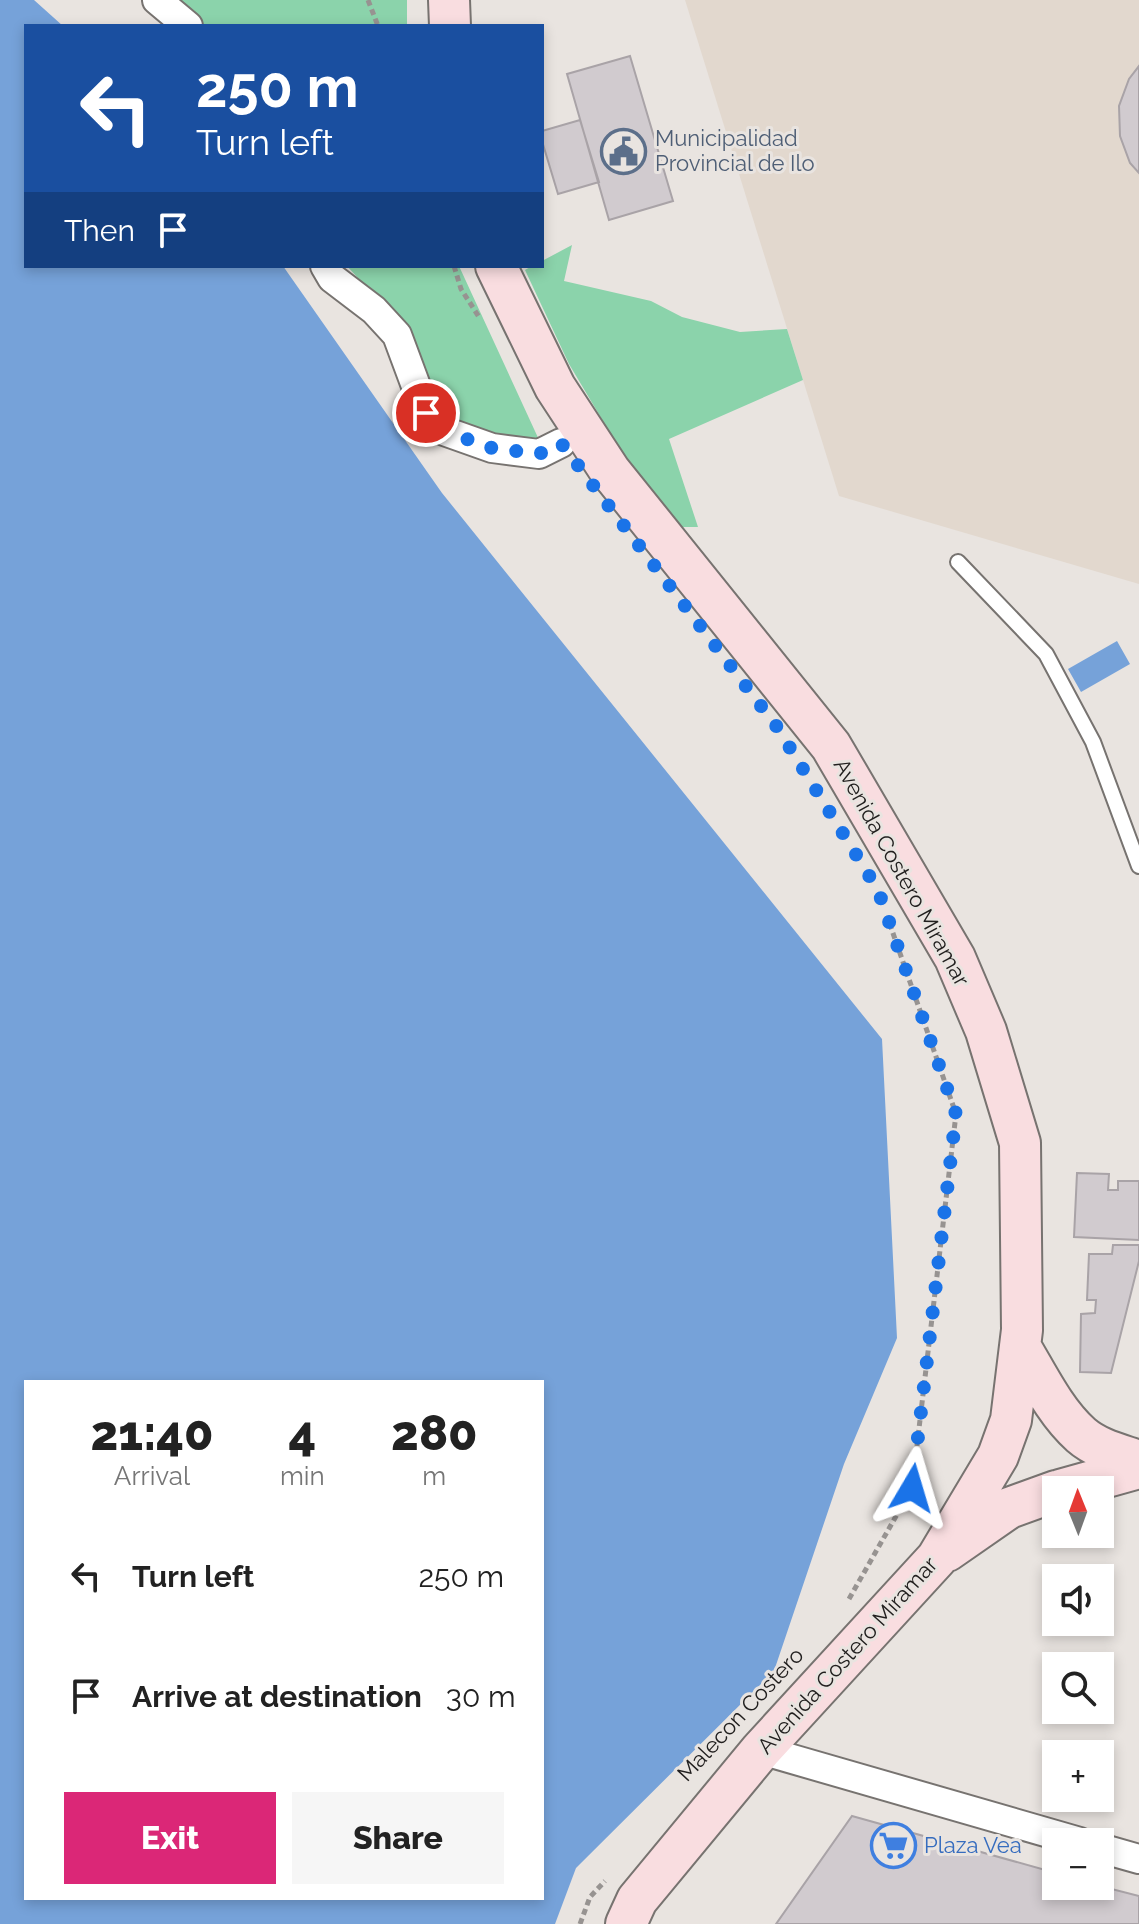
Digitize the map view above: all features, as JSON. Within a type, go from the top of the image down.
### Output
[{"type":"street","points":[[157,0],[186,24]]},
{"type":"street","points":[[449,0],[450,24]]},
{"type":"street","points":[[326,268],[332,278],[374,310],[397,335],[426,413],[444,431],[492,448],[539,454],[561,443]]},
{"type":"street","name":"Avenida Costero Miramar","points":[[497,268],[555,387],[610,471],[831,746],[955,958],[986,1031],[1020,1143],[1022,1330],[1011,1420],[998,1456],[937,1558],[761,1750],[637,1900],[626,1924]]},
{"type":"street","points":[[1020,1346],[1056,1405],[1082,1435],[1106,1450],[1139,1461]]},
{"type":"street","points":[[1111,1476],[1139,1468]]},
{"type":"street","points":[[937,1558],[1009,1508],[1042,1497]]},
{"type":"street","points":[[761,1750],[1042,1831]]},
{"type":"street","points":[[1114,1852],[1139,1859]]},
{"type":"lane","points":[[958,562],[1046,654],[1093,742],[1139,866]]},
{"type":"path","points":[[368,0],[377,24]]},
{"type":"path","points":[[455,268],[461,289],[486,327]]},
{"type":"path","points":[[842,1612],[912,1488],[956,1114],[884,905]]},
{"type":"path","points":[[580,1924],[590,1897],[612,1874]]},
{"type":"shaded area","points":[[685,0],[1139,0],[1139,584],[839,496]]},
{"type":"green space","points":[[171,0],[407,0],[407,24],[200,24]]},
{"type":"green space","points":[[572,245],[564,281],[651,301],[682,317],[740,332],[787,329],[803,380],[669,439],[698,527],[681,527],[635,475],[569,364],[525,270],[544,268],[544,260]]},
{"type":"green space","points":[[349,268],[460,268],[540,442],[471,432],[443,415],[403,328]]},
{"type":"water","points":[[0,0],[34,0],[61,24],[24,24],[24,268],[284,268],[442,493],[882,1039],[897,1338],[844,1464],[774,1671],[576,1868],[555,1924],[0,1924]]},
{"type":"water","points":[[1117,641],[1130,664],[1081,692],[1068,669]]},
{"type":"building","name":"Municipalidad Provincial de Ilo","points":[[630,56],[673,201],[609,220],[567,74]]},
{"type":"building","points":[[1139,66],[1139,173],[1130,163],[1120,136],[1119,106],[1129,79]]},
{"type":"building","points":[[580,120],[599,182],[558,194],[544,148],[544,130]]},
{"type":"building","points":[[1077,1173],[1109,1174],[1108,1190],[1118,1190],[1118,1181],[1139,1181],[1139,1240],[1074,1237]]},
{"type":"building","points":[[1113,1245],[1139,1245],[1139,1261],[1111,1373],[1080,1372],[1081,1314],[1095,1313],[1096,1300],[1087,1300],[1089,1254],[1112,1254]]},
{"type":"building","name":"Plaza Vea","points":[[852,1816],[1042,1869],[1042,1900],[1114,1900],[1114,1890],[1139,1896],[1139,1924],[776,1924]]},
{"type":"place","name":"Municipalidad Provincial de Ilo","points":[[624,151]]},
{"type":"place","name":"Plaza Vea","points":[[893,1845]]},
{"type":"route","points":[[426,413],[444,431],[492,448],[539,454],[561,443],[777,727],[878,890],[956,1114],[912,1488]]}]
